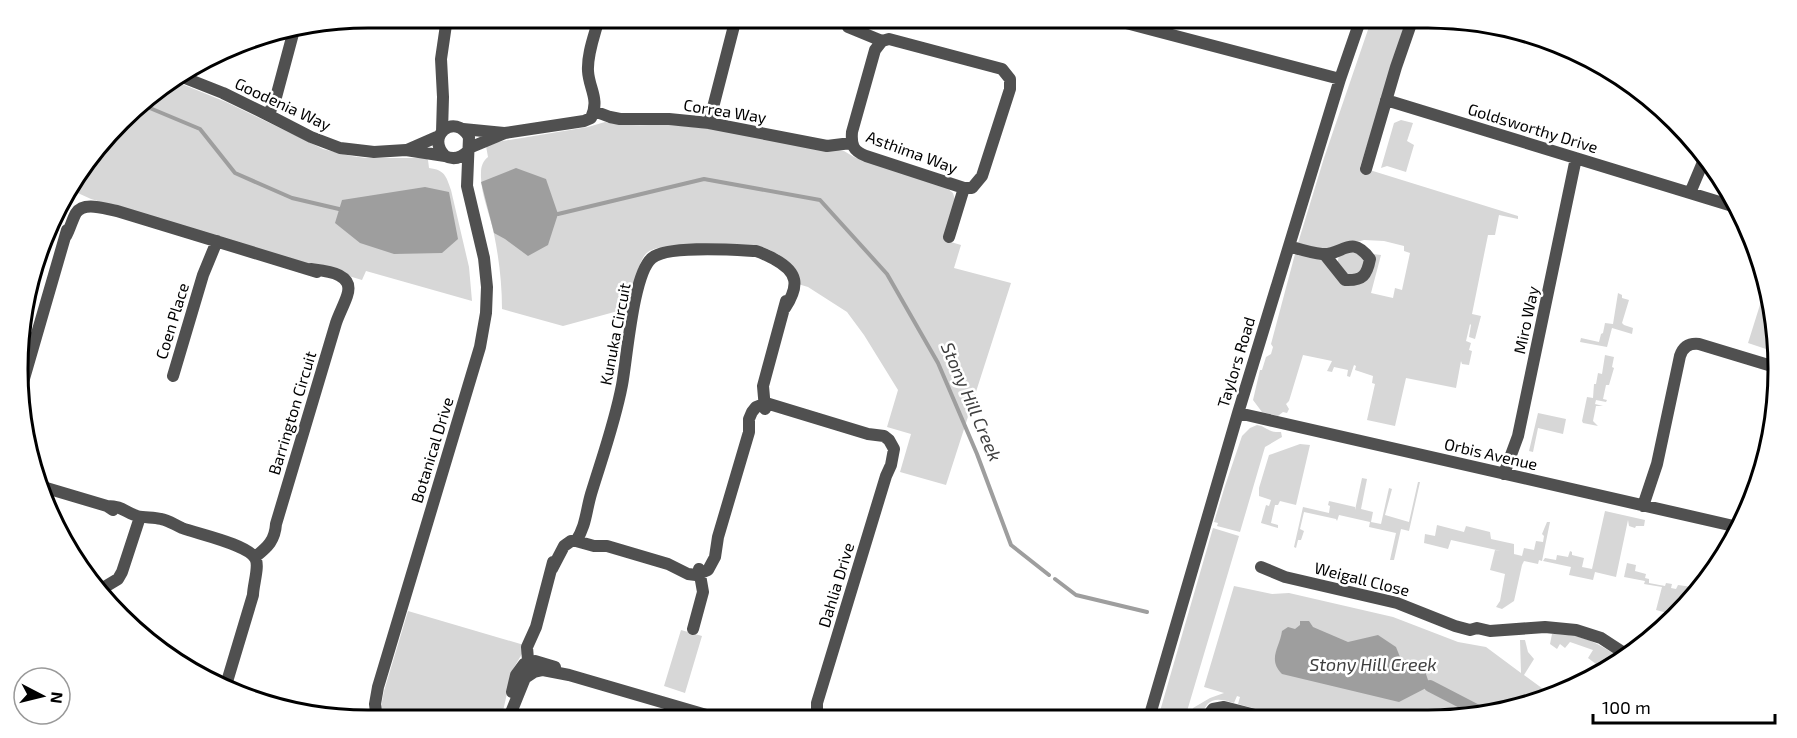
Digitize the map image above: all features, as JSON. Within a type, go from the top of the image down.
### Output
[{"type":"street","points":[[446,28],[441,59],[443,97],[438,147],[447,157],[457,158],[463,156],[468,150],[505,133]]},
{"type":"street","points":[[440,134],[449,127],[505,133],[591,118],[595,105],[588,71],[596,28]]},
{"type":"street","points":[[709,123],[733,28]]},
{"type":"street","name":"Asthima Way","points":[[850,28],[882,41]]},
{"type":"street","points":[[1145,28],[1340,79]]},
{"type":"street","name":"Taylors Road","points":[[1151,710],[1238,413],[1358,28]]},
{"type":"street","points":[[1366,170],[1410,28]]},
{"type":"street","points":[[268,114],[275,101],[292,38]]},
{"type":"street","name":"Asthima Way","points":[[896,40],[1002,69],[1010,79],[1010,89],[982,176],[972,188],[964,188],[858,153],[851,143],[875,50],[882,41],[896,40]]},
{"type":"street","name":"Goodenia Way","points":[[189,80],[268,114],[311,137],[340,148],[374,152],[406,150],[447,157]]},
{"type":"street","points":[[443,97],[460,128],[469,137],[468,150]]},
{"type":"street","name":"Goldsworthy Drive","points":[[1386,100],[1726,204]]},
{"type":"street","name":"Correa Way","points":[[594,111],[620,119],[669,119],[709,123],[827,146],[851,143]]},
{"type":"street","name":"Goodenia Way","points":[[406,150],[440,134]]},
{"type":"street","name":"Botanical Drive","points":[[376,710],[376,695],[485,324],[486,274],[467,186],[468,150]]},
{"type":"street","name":"Botanical Drive","points":[[447,157],[467,186]]},
{"type":"street","name":"Miro Way","points":[[1509,475],[1566,212],[1581,160]]},
{"type":"street","points":[[1695,195],[1702,167]]},
{"type":"street","points":[[1695,195],[1704,171]]},
{"type":"street","name":"Asthima Way","points":[[949,237],[964,188]]},
{"type":"street","name":"Barrington Circuit","points":[[28,364],[66,236],[76,214],[82,208],[90,206],[117,211],[311,269],[339,282],[342,291],[340,311],[276,524],[258,552]]},
{"type":"street","name":"Coen Place","points":[[173,376],[213,240]]},
{"type":"street","points":[[1289,246],[1325,255]]},
{"type":"street","name":"Kunuka Circuit","points":[[578,537],[586,519],[588,504],[619,399],[634,305],[643,274],[650,260],[658,255],[683,250],[756,251],[775,260],[786,274],[789,281],[785,308],[764,386],[764,406]]},
{"type":"street","points":[[1648,507],[1679,359],[1685,347],[1692,343],[1699,344],[1768,364]]},
{"type":"street","points":[[693,629],[703,592],[699,571],[718,537],[748,432],[764,406]]},
{"type":"street","name":"Dahlia Drive","points":[[764,406],[868,434],[884,436],[893,445],[894,456],[817,703],[813,710]]},
{"type":"street","name":"Orbis Avenue","points":[[1238,413],[1730,525]]},
{"type":"street","points":[[51,489],[107,506],[118,506],[139,520],[158,518],[227,542],[251,553],[258,552],[253,595],[228,679]]},
{"type":"street","points":[[107,586],[118,579],[122,572],[139,520]]},
{"type":"street","points":[[689,710],[569,675],[543,670],[533,665],[527,647],[536,627],[552,569],[564,546],[578,537],[594,546],[607,546],[699,571]]},
{"type":"street","name":"Weigall Close","points":[[1261,567],[1285,577],[1397,603],[1470,630],[1545,627],[1576,630],[1601,639],[1619,651]]},
{"type":"street","points":[[511,710],[533,665]]},
{"type":"street","name":"Dahlia Drive","points":[[817,703],[817,710]]},
{"type":"street","points":[[1212,710],[1224,706],[1240,710]]},
{"type":"shaded area","points":[[1369,28],[1405,28],[1360,167],[1518,216],[1518,219],[1499,215],[1495,235],[1488,235],[1472,314],[1481,316],[1475,339],[1469,337],[1470,324],[1466,341],[1471,343],[1469,350],[1472,351],[1469,365],[1462,364],[1461,361],[1456,388],[1406,378],[1395,426],[1367,420],[1375,384],[1372,383],[1373,376],[1355,370],[1354,365],[1350,377],[1347,376],[1348,370],[1334,367],[1332,372],[1327,371],[1332,361],[1303,355],[1289,401],[1286,404],[1289,409],[1287,413],[1283,412],[1278,416],[1262,412],[1253,400],[1260,370],[1262,370],[1266,357],[1271,354],[1273,347],[1271,344],[1295,254],[1320,258],[1346,286],[1362,281],[1373,254],[1381,255],[1371,293],[1393,298],[1395,288],[1402,290],[1410,253],[1404,251],[1404,246],[1384,241],[1364,240],[1333,249],[1318,249],[1298,243],[1324,158]]},
{"type":"shaded area","points":[[183,84],[226,102],[323,149],[366,158],[426,158],[429,168],[444,174],[451,190],[469,267],[472,301],[366,271],[362,280],[91,199],[78,193],[113,144],[144,113]]},
{"type":"shaded area","points":[[1401,120],[1413,123],[1407,141],[1414,145],[1406,172],[1387,166],[1381,168],[1394,123]]},
{"type":"shaded area","points":[[605,122],[704,128],[844,151],[854,157],[947,188],[953,193],[955,200],[944,240],[961,245],[954,268],[1011,283],[946,485],[900,472],[911,434],[887,427],[898,390],[847,312],[808,287],[798,284],[782,258],[763,247],[686,245],[657,248],[648,252],[641,262],[629,308],[563,326],[502,309],[497,253],[481,181],[482,166],[488,157],[486,146]]},
{"type":"shaded area","points":[[1346,251],[1363,254],[1366,267],[1352,278],[1337,265],[1339,255]]},
{"type":"shaded area","points":[[1618,293],[1622,295],[1622,298],[1629,300],[1622,323],[1633,328],[1632,334],[1612,328],[1607,347],[1580,342],[1581,338],[1599,342],[1605,323],[1613,324]]},
{"type":"shaded area","points":[[1761,300],[1768,350],[1748,343]]},
{"type":"shaded area","points":[[1605,355],[1614,357],[1612,367],[1614,368],[1609,385],[1606,385],[1603,399],[1607,400],[1606,402],[1596,400],[1595,404],[1603,406],[1596,406],[1593,421],[1598,426],[1583,423],[1587,397],[1593,398],[1594,384],[1596,384],[1598,373],[1602,374]]},
{"type":"shaded area","points":[[1538,413],[1566,419],[1563,434],[1538,428],[1533,452],[1529,451]]},
{"type":"shaded area","points":[[1257,425],[1281,432],[1282,437],[1265,447],[1240,532],[1217,526],[1218,523],[1214,522],[1242,436]]},
{"type":"shaded area","points":[[1300,444],[1310,445],[1296,505],[1280,501],[1278,505],[1275,505],[1271,523],[1278,525],[1278,528],[1261,523],[1266,505],[1269,506],[1271,500],[1259,496],[1259,488],[1269,455]]},
{"type":"shaded area","points":[[1362,478],[1367,479],[1361,509],[1373,512],[1371,522],[1381,524],[1389,488],[1392,489],[1385,515],[1409,522],[1418,482],[1420,482],[1409,531],[1401,529],[1394,560],[1390,560],[1396,533],[1369,527],[1370,522],[1339,515],[1337,521],[1304,512],[1300,529],[1304,531],[1296,548],[1294,547],[1303,507],[1329,513],[1329,501],[1355,507],[1355,510]]},
{"type":"shaded area","points":[[1605,511],[1645,520],[1644,526],[1635,528],[1629,526],[1628,520],[1616,577],[1595,572],[1593,580],[1569,575],[1571,567],[1543,561],[1545,558],[1556,560],[1557,555],[1568,557],[1570,551],[1572,555],[1584,558],[1582,567],[1592,569]]},
{"type":"shaded area","points":[[1547,522],[1550,522],[1542,561],[1539,560],[1538,564],[1524,561],[1514,601],[1502,609],[1496,607],[1500,601],[1505,574],[1490,570],[1495,550],[1501,551],[1451,540],[1448,549],[1424,543],[1425,534],[1435,536],[1437,525],[1464,532],[1466,526],[1490,532],[1491,539],[1514,544],[1514,554],[1522,556],[1524,548],[1534,550],[1536,541],[1543,542],[1542,534]]},
{"type":"shaded area","points":[[1213,528],[1239,536],[1187,710],[1160,710]]},
{"type":"shaded area","points":[[1627,563],[1636,565],[1635,571],[1646,574],[1645,578],[1649,579],[1649,583],[1665,586],[1666,583],[1672,584],[1671,588],[1676,589],[1678,585],[1690,587],[1666,613],[1656,610],[1662,587],[1624,577]]},
{"type":"shaded area","points":[[1234,586],[1272,594],[1289,593],[1393,617],[1458,642],[1486,647],[1521,673],[1520,640],[1525,640],[1528,652],[1534,659],[1524,675],[1543,689],[1494,703],[1450,709],[1260,710],[1238,704],[1240,697],[1237,696],[1234,703],[1217,700],[1209,703],[1204,710],[1192,710],[1210,698],[1224,693],[1204,687]]},
{"type":"shaded area","points":[[408,611],[524,645],[523,652],[512,671],[503,710],[381,710],[384,691]]},
{"type":"shaded area","points":[[681,630],[702,636],[685,693],[664,686]]},
{"type":"shaded area","points":[[1552,634],[1571,635],[1589,640],[1614,654],[1596,664],[1588,658],[1593,650],[1570,642],[1565,648],[1560,644],[1557,649],[1550,644]]},
{"type":"water","points":[[516,168],[546,179],[558,214],[548,245],[528,256],[494,233],[481,182]]},
{"type":"water","points":[[425,187],[449,192],[458,239],[442,253],[394,254],[360,243],[335,223],[342,200]]},
{"type":"water","name":"Stony Hill Creek","points":[[1300,621],[1309,621],[1313,627],[1348,642],[1378,635],[1396,647],[1400,657],[1423,665],[1430,686],[1399,702],[1282,674],[1275,663],[1275,658],[1282,631],[1288,627],[1295,629],[1300,625]]},
{"type":"waterway","name":"Stony Hill Creek","points":[[150,108],[200,129],[235,173],[292,198],[339,209]]},
{"type":"waterway","name":"Stony Hill Creek","points":[[558,214],[704,179],[820,200],[887,274],[938,363],[977,454],[1011,545],[1049,575]]},
{"type":"waterway","name":"Stony Hill Creek","points":[[1055,579],[1076,595],[1147,612]]},
{"type":"waterway","name":"Stony Hill Creek","points":[[1430,686],[1471,707]]}]
